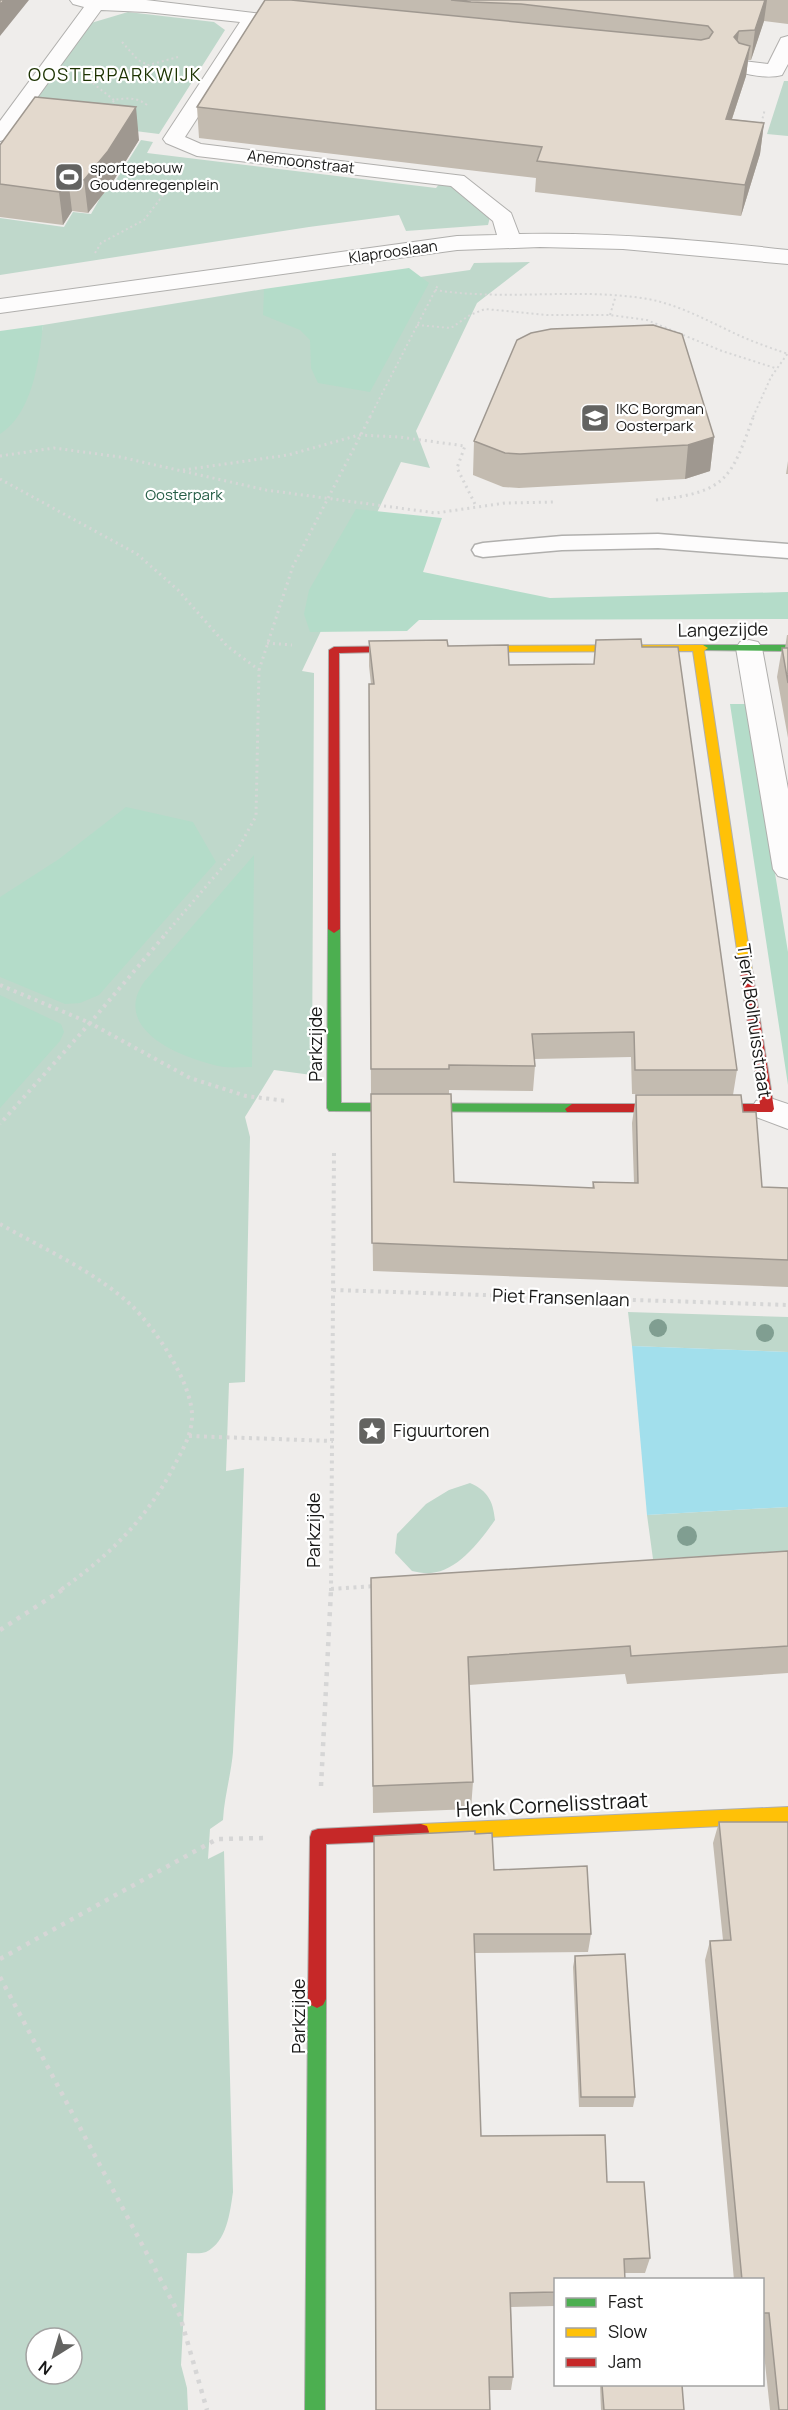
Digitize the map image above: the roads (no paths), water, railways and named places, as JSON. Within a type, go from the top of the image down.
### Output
[{"type":"street","points":[[0,135],[88,6],[148,3],[321,25]]},
{"type":"street","name":"Anemoonstraat","points":[[252,18],[173,139],[197,150],[457,180],[503,218],[510,240]]},
{"type":"street","points":[[743,67],[775,71],[788,42]]},
{"type":"street","name":"Klaprooslaan","points":[[0,306],[457,243],[510,240],[712,247],[788,257]]},
{"type":"street","points":[[749,648],[788,869]]},
{"type":"street","name":"Langezijde","points":[[452,649],[788,648]]},
{"type":"street","name":"Tjerk Bolhuisstraat","points":[[334,1108],[777,1113],[698,649]]},
{"type":"street","name":"Parkzijde","points":[[334,1108],[334,650],[428,650]]},
{"type":"street","name":"Henk Cornelisstraat","points":[[318,1837],[788,1815]]},
{"type":"street","name":"Parkzijde","points":[[315,2410],[318,1837]]},
{"type":"lane","points":[[483,550],[562,543],[658,541],[788,551]]},
{"type":"water","points":[[632,1346],[788,1352],[788,1507],[647,1515]]},
{"type":"place","name":"sportgebouw Goudenregenplein","points":[[69,177]]},
{"type":"place","name":"IKC Borgman Oosterpark","points":[[595,418]]},
{"type":"place","name":"Figuurtoren","points":[[372,1431]]},
{"type":"district","name":"OOSTERPARKWIJK","points":[[115,75]]},
{"type":"park label","name":"Oosterpark","points":[[184,495]]}]
